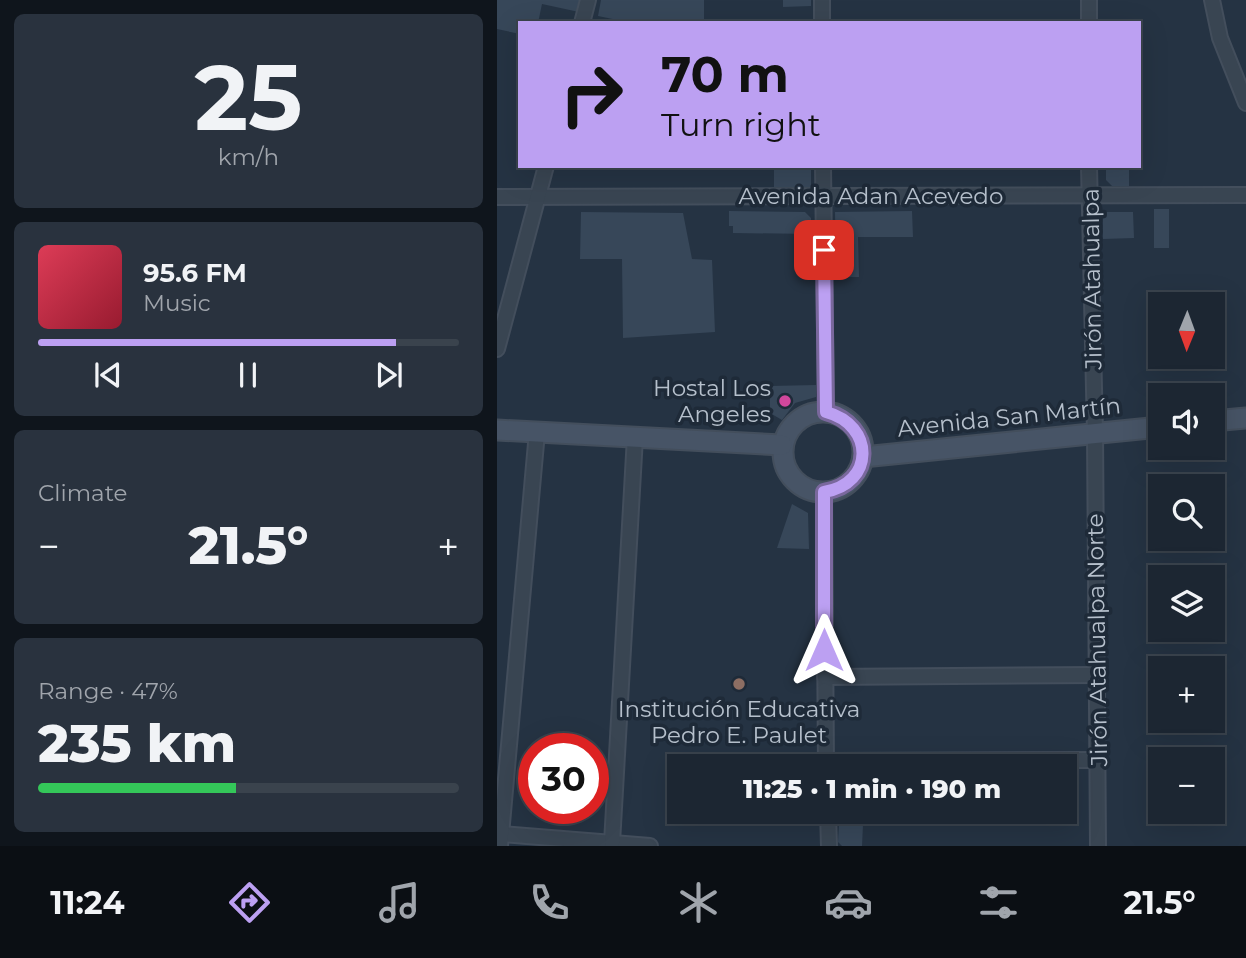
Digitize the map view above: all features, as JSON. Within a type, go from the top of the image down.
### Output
[{"type":"street","points":[[583,21],[588,0]]},
{"type":"street","points":[[822,0],[822,21]]},
{"type":"street","points":[[1089,21],[1090,0]]},
{"type":"street","points":[[1212,0],[1220,38],[1246,103]]},
{"type":"street","points":[[497,349],[544,168]]},
{"type":"street","points":[[823,168],[826,412]]},
{"type":"street","name":"Jirón Atahualpa","points":[[1089,168],[1095,433]]},
{"type":"street","name":"Avenida Adan Acevedo","points":[[497,197],[1246,195]]},
{"type":"street","points":[[826,412],[839,415],[858,432],[863,457],[854,477],[835,490],[812,491],[792,479],[786,469],[782,445],[793,424],[803,417],[826,412]]},
{"type":"street","points":[[1225,420],[1246,418]]},
{"type":"street","name":"Avenida San Martín","points":[[863,457],[1148,428]]},
{"type":"street","points":[[497,430],[782,445]]},
{"type":"street","points":[[537,432],[501,840],[650,846]]},
{"type":"street","name":"Jirón Atahualpa Norte","points":[[1095,433],[1098,846]]},
{"type":"street","points":[[612,843],[635,438]]},
{"type":"street","points":[[824,492],[826,754]]},
{"type":"street","points":[[825,677],[1097,675]]},
{"type":"street","points":[[1077,760],[1099,760]]},
{"type":"street","points":[[828,824],[829,846]]},
{"type":"building","points":[[497,0],[582,0],[579,12],[542,4],[538,21],[518,21],[518,34],[497,29]]},
{"type":"building","points":[[601,0],[704,0],[704,21],[622,21],[598,16]]},
{"type":"building","points":[[783,0],[811,0],[811,6],[783,7]]},
{"type":"building","points":[[774,168],[811,168],[811,187],[774,187]]},
{"type":"building","points":[[1106,168],[1129,168],[1129,186],[1112,186],[1106,180]]},
{"type":"building","points":[[1154,209],[1169,209],[1169,248],[1154,248]]},
{"type":"building","points":[[729,211],[805,212],[811,218],[811,234],[733,233],[733,226],[729,226]]},
{"type":"building","points":[[912,211],[913,237],[858,237],[859,277],[836,277],[835,212]]},
{"type":"building","points":[[581,212],[683,213],[692,259],[712,260],[715,332],[623,338],[622,259],[580,259]]},
{"type":"building","points":[[1107,212],[1133,212],[1134,238],[1103,239],[1103,216]]},
{"type":"building","name":"Hostal Los Angeles","points":[[816,385],[816,397],[795,403],[782,420],[770,413],[770,386]]},
{"type":"building","points":[[792,504],[808,513],[809,549],[777,548]]},
{"type":"building","points":[[839,824],[863,825],[862,846],[842,846],[838,842]]},
{"type":"place","name":"Hostal Los Angeles","points":[[785,401]]},
{"type":"place","name":"Institución Educativa Pedro E. Paulet","points":[[739,684]]},
{"type":"route","points":[[824,250],[826,412],[839,415],[858,432],[863,457],[854,477],[846,485],[824,492],[824,650]]}]
